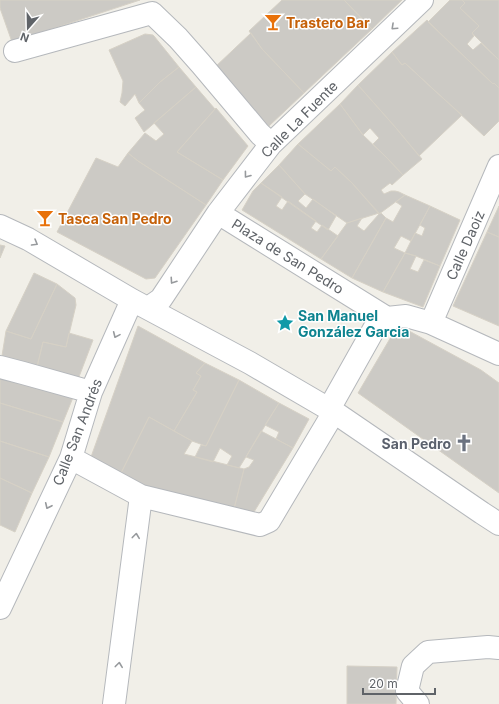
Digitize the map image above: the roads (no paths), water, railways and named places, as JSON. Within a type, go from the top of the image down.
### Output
[{"type":"street","name":"Calle La Fuente","points":[[140,304],[161,299],[218,213],[271,144],[422,0]]},
{"type":"street","points":[[15,51],[152,13],[178,38],[260,134],[271,144]]},
{"type":"street","name":"Calle Daoiz","points":[[431,323],[499,166]]},
{"type":"street","name":"Plaza de San Pedro","points":[[218,213],[387,318]]},
{"type":"street","points":[[0,226],[28,239],[140,304],[250,363],[332,411],[499,524]]},
{"type":"street","name":"Calle San Andrés","points":[[0,608],[71,458],[91,392],[140,304]]},
{"type":"street","points":[[71,458],[141,496],[260,525],[269,521],[332,411],[374,329],[387,318],[406,316],[431,323],[499,354]]},
{"type":"street","points":[[0,367],[91,392]]},
{"type":"street","points":[[114,704],[141,496]]},
{"type":"street","points":[[418,704],[408,691],[413,666],[428,652],[488,647],[499,648]]},
{"type":"place","name":"Trastero Bar","points":[[273,22]]},
{"type":"place","name":"Tasca San Pedro","points":[[45,218]]},
{"type":"place","name":"San Manuel González Garcia","points":[[285,323]]},
{"type":"place","name":"San Pedro","points":[[464,443]]}]
